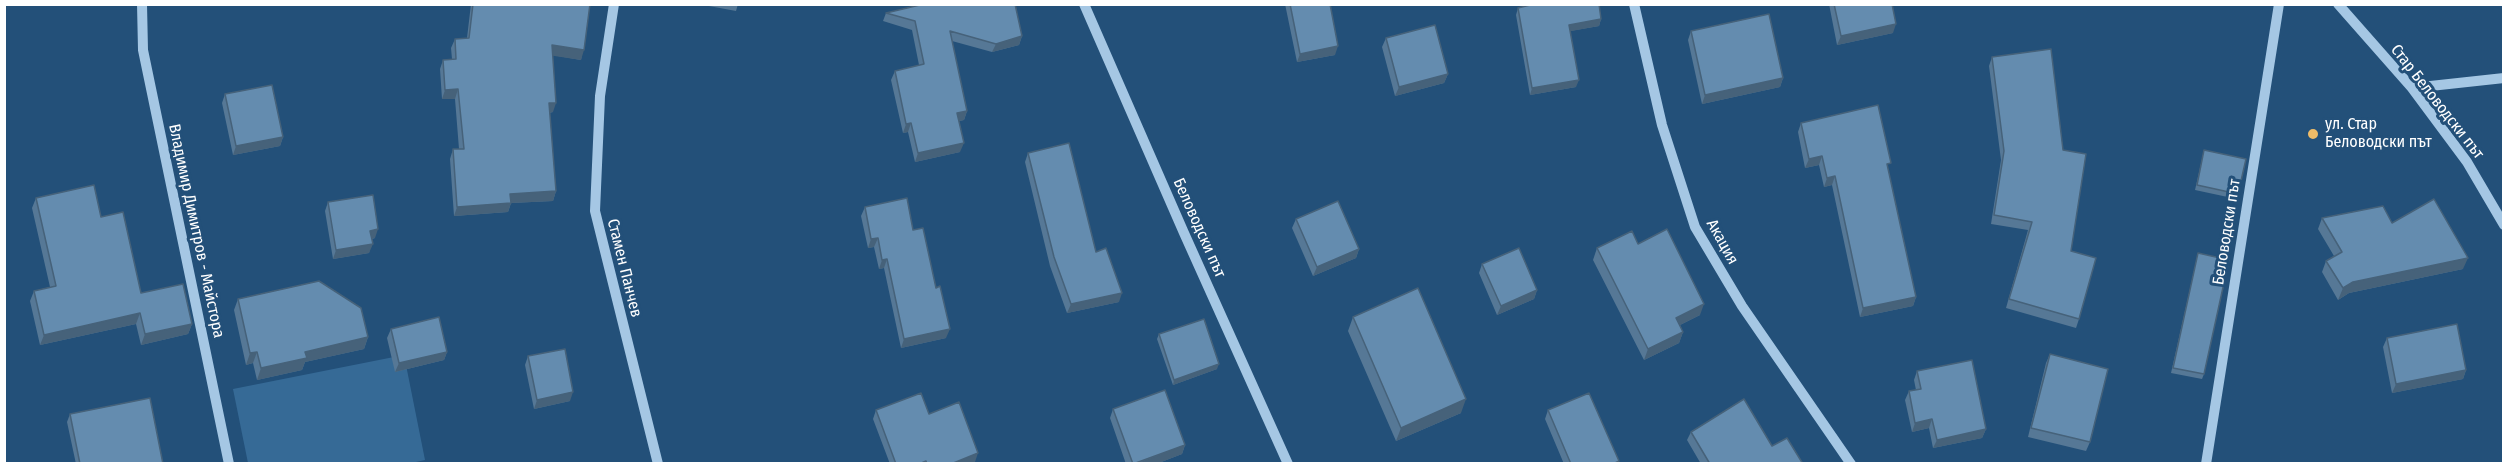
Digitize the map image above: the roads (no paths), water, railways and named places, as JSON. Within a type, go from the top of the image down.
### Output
[{"type":"street","name":"Владимир Димитров - Майстора","points":[[142,4],[143,50],[229,464]]},
{"type":"street","name":"Стамен Панчев","points":[[614,4],[600,96],[595,211],[658,464]]},
{"type":"street","name":"Беловодски път","points":[[1084,4],[1288,464]]},
{"type":"street","name":"Акация","points":[[1634,4],[1662,124],[1695,227],[1742,306],[1851,464]]},
{"type":"street","name":"Беловодски път","points":[[2206,464],[2279,4]]},
{"type":"street","name":"Стар Беловодски път","points":[[2338,4],[2412,88],[2467,162],[2504,225]]},
{"type":"street","points":[[2412,88],[2504,78]]},
{"type":"place","name":"ул. Стар Беловодски път","points":[[2313,134]]}]
